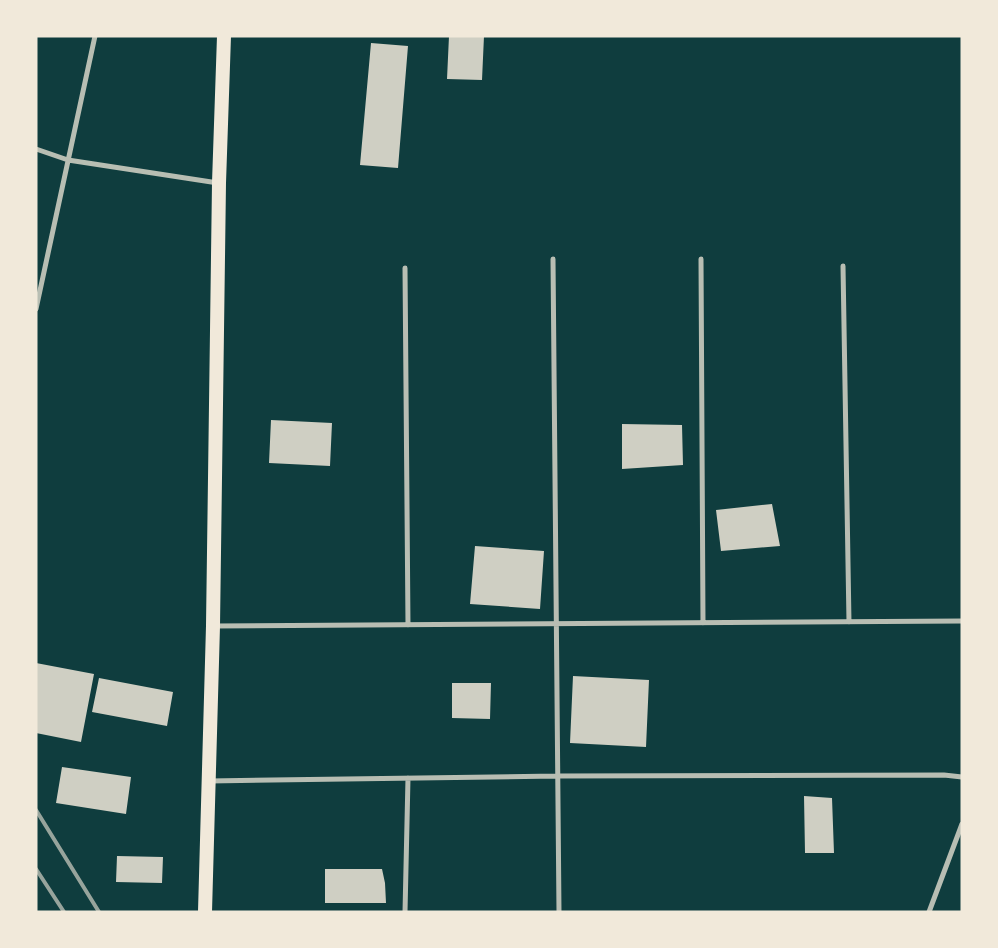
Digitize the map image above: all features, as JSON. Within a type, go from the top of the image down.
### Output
[{"type":"highway","points":[[205,912],[213,626],[219,183],[224,36]]},
{"type":"street","points":[[36,309],[95,36]]},
{"type":"street","points":[[36,149],[68,160],[219,183]]},
{"type":"street","points":[[553,259],[559,912]]},
{"type":"street","points":[[700,259],[703,623]]},
{"type":"street","points":[[843,266],[849,622]]},
{"type":"street","points":[[405,268],[408,625]]},
{"type":"street","points":[[213,626],[962,621]]},
{"type":"street","points":[[209,781],[558,776],[944,775],[962,777]]},
{"type":"street","points":[[405,912],[408,778]]},
{"type":"street","points":[[929,912],[962,824]]},
{"type":"building","points":[[449,36],[484,36],[482,80],[447,79]]},
{"type":"building","points":[[371,43],[408,46],[398,168],[360,165]]},
{"type":"building","points":[[271,420],[332,423],[330,466],[269,463]]},
{"type":"building","points":[[622,424],[682,425],[683,465],[622,469]]},
{"type":"building","points":[[772,504],[780,546],[721,551],[716,510]]},
{"type":"building","points":[[475,546],[544,551],[540,609],[470,604]]},
{"type":"building","points":[[36,663],[94,674],[81,742],[36,733]]},
{"type":"building","points":[[573,676],[649,680],[646,747],[570,743]]},
{"type":"building","points":[[99,678],[173,692],[167,726],[92,712]]},
{"type":"building","points":[[452,683],[491,683],[490,719],[452,718]]},
{"type":"building","points":[[62,767],[131,777],[126,814],[56,803]]},
{"type":"building","points":[[804,796],[832,798],[834,853],[805,853]]},
{"type":"building","points":[[117,856],[163,857],[162,883],[116,882]]},
{"type":"building","points":[[325,869],[382,869],[386,903],[325,903]]},
{"type":"railway","points":[[36,810],[99,912]]},
{"type":"railway","points":[[36,869],[64,912]]}]
